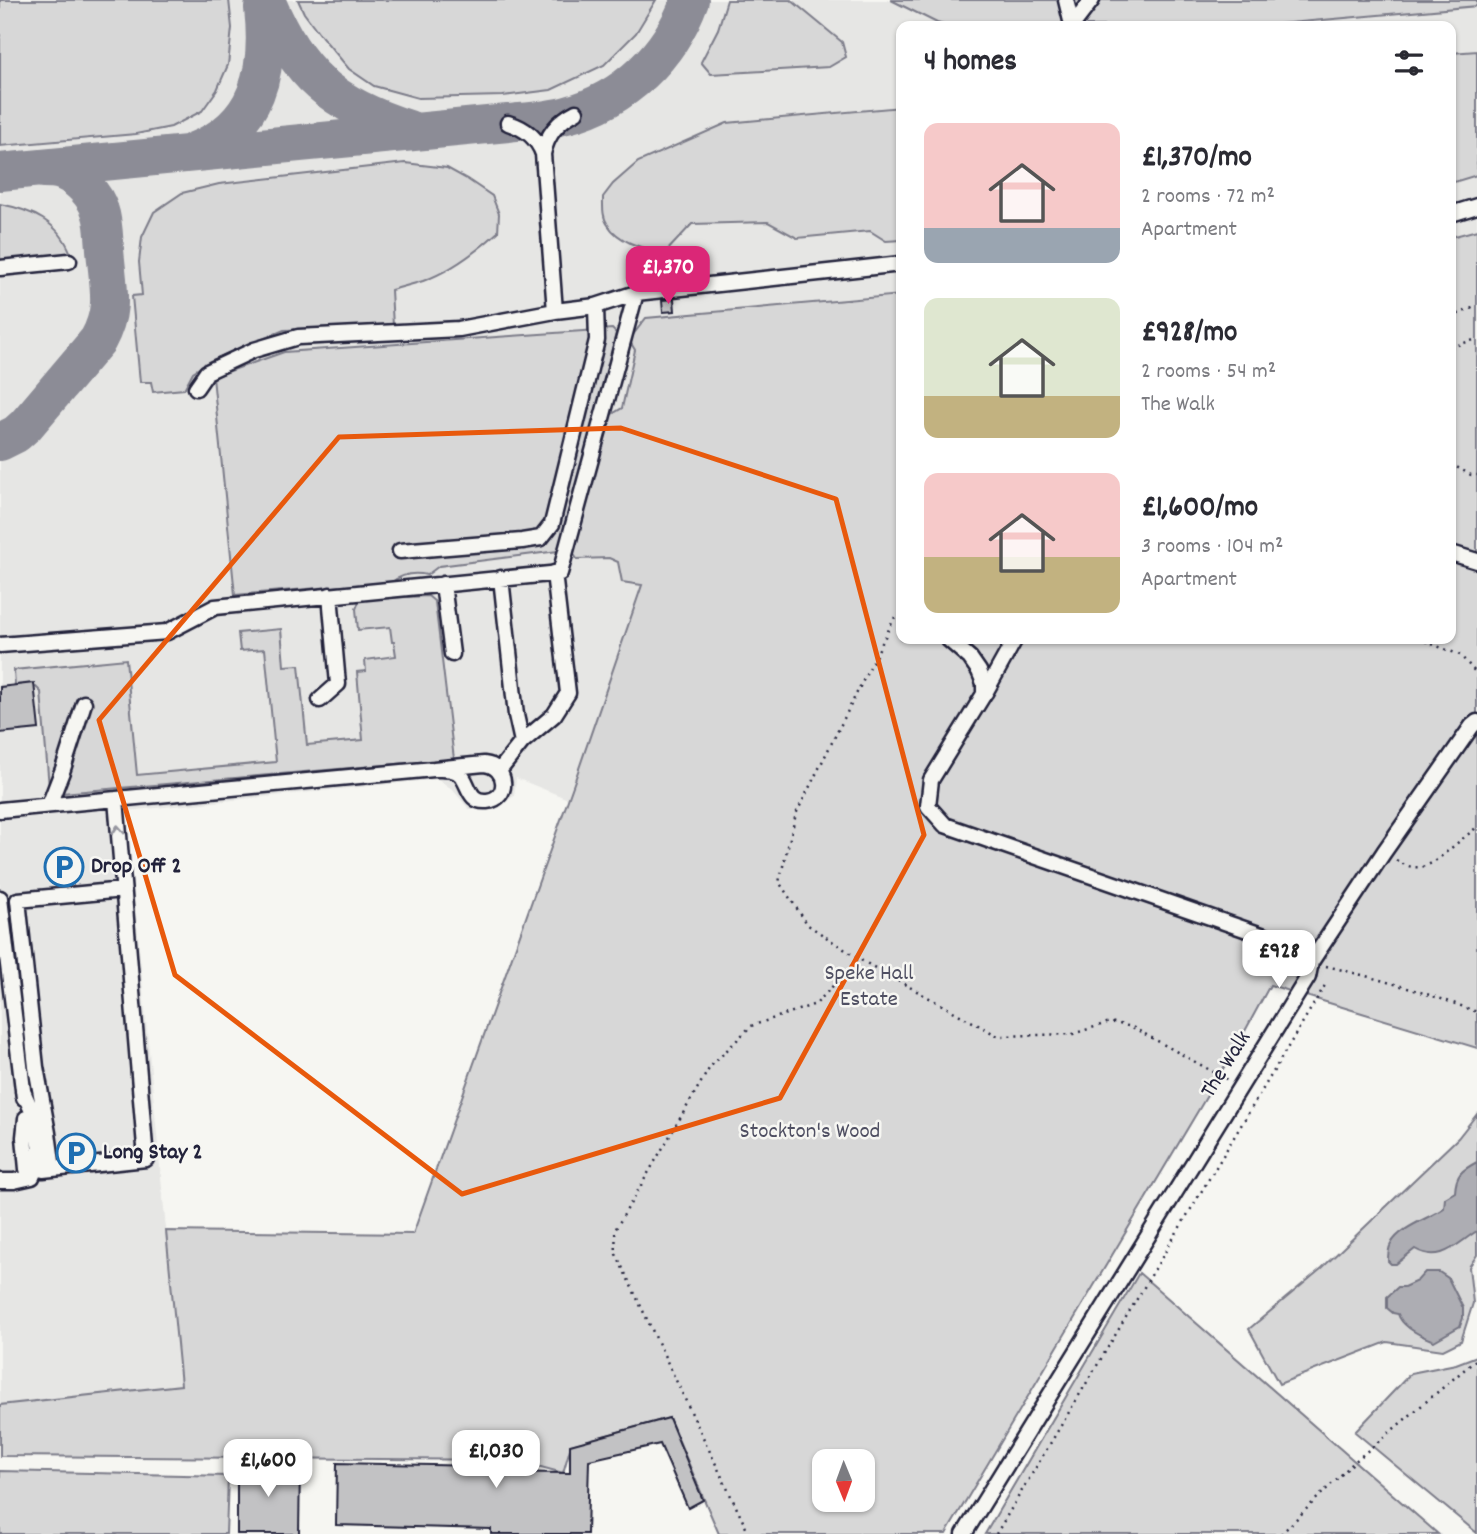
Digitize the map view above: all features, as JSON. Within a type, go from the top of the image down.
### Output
[{"type":"street","points":[[1066,0],[1071,21]]},
{"type":"street","points":[[1075,21],[1092,0]]},
{"type":"street","points":[[543,154],[547,139],[556,125],[576,112]]},
{"type":"street","points":[[508,123],[532,135],[543,154],[555,311]]},
{"type":"street","points":[[1456,212],[1477,206]]},
{"type":"street","points":[[0,268],[69,261]]},
{"type":"street","points":[[196,388],[207,372],[254,349],[298,337],[459,329],[596,306],[636,293],[896,265]]},
{"type":"street","points":[[0,645],[167,632],[215,607],[560,572],[636,293]]},
{"type":"street","points":[[400,551],[541,538],[552,524],[597,340],[596,306]]},
{"type":"street","points":[[1456,555],[1477,561]]},
{"type":"street","points":[[499,771],[522,742],[554,715],[568,693],[554,573]]},
{"type":"street","points":[[501,578],[516,716],[522,742]]},
{"type":"street","points":[[443,584],[452,654]]},
{"type":"street","points":[[320,699],[338,684],[330,595]]},
{"type":"street","points":[[954,644],[979,671],[984,683],[984,694]]},
{"type":"street","points":[[1012,644],[975,711],[931,780],[928,806],[945,825],[1301,949],[1311,962]]},
{"type":"street","points":[[49,805],[83,703]]},
{"type":"street","name":"The Walk","points":[[964,1534],[1308,977],[1311,962],[1384,852],[1477,722]]},
{"type":"street","points":[[0,810],[434,769],[480,761],[499,771],[503,781],[501,792],[492,800],[479,800],[469,793],[459,773],[450,769],[434,769]]},
{"type":"street","points":[[23,1091],[35,1118],[43,1170],[146,1158],[116,799]]},
{"type":"street","points":[[52,1169],[47,1122],[36,1067],[18,900],[123,890]]},
{"type":"street","points":[[0,898],[26,1118],[24,1137],[28,1179],[0,1181]]},
{"type":"path","points":[[1456,316],[1477,306]]},
{"type":"path","points":[[1456,345],[1477,339]]},
{"type":"path","points":[[1456,467],[1471,475],[1477,475]]},
{"type":"path","points":[[895,617],[796,814],[779,882],[808,925],[859,959],[998,1036],[1073,1034],[1110,1022],[1132,1027],[1240,1087]]},
{"type":"path","points":[[1431,644],[1460,656],[1477,674]]},
{"type":"path","points":[[1384,852],[1405,866],[1428,865],[1436,862],[1477,827]]},
{"type":"path","points":[[750,1534],[616,1254],[615,1230],[710,1067],[751,1026],[816,1004],[859,959]]},
{"type":"path","points":[[1311,962],[1353,972],[1477,1012]]},
{"type":"path","points":[[996,1534],[1327,982]]},
{"type":"path","points":[[1281,1534],[1353,1463],[1477,1359]]},
{"type":"highlighted area","points":[[621,428],[836,499],[924,835],[780,1098],[462,1194],[175,975],[99,720],[339,437]]},
{"type":"shaded area","points":[[0,0],[1477,0],[1477,297],[1456,303],[1456,21],[896,21],[896,395],[649,563],[568,799],[516,778],[514,796],[494,810],[469,809],[452,789],[438,779],[126,811],[181,1386],[0,1405]]},
{"type":"shaded area","points":[[1477,1162],[1477,1231],[1441,1253],[1424,1253],[1415,1249],[1396,1264],[1391,1264],[1388,1261],[1388,1252],[1395,1238],[1444,1208],[1445,1198],[1455,1192],[1461,1173]]},
{"type":"shaded area","points":[[1425,1272],[1439,1272],[1448,1278],[1463,1308],[1460,1326],[1434,1341],[1403,1323],[1398,1314],[1387,1308],[1387,1297],[1398,1287],[1417,1281]]},
{"type":"green space","points":[[0,0],[229,0],[232,28],[228,65],[217,90],[202,111],[171,127],[136,134],[0,146]]},
{"type":"green space","points":[[298,0],[656,0],[636,33],[604,65],[551,90],[503,96],[418,98],[374,86],[349,69],[304,13]]},
{"type":"green space","points":[[727,0],[791,0],[842,42],[846,57],[829,67],[711,74],[701,62],[718,29]]},
{"type":"green space","points":[[891,0],[1477,0],[1477,6],[1312,21],[933,21]]},
{"type":"green space","points":[[1477,51],[1477,175],[1456,181],[1456,53]]},
{"type":"green space","points":[[896,107],[896,240],[886,241],[870,231],[797,238],[768,222],[692,224],[664,254],[626,241],[613,231],[605,219],[603,197],[613,184],[638,162],[727,123]]},
{"type":"green space","points":[[405,163],[447,168],[492,196],[499,214],[498,232],[472,254],[443,272],[391,290],[393,326],[284,330],[210,361],[193,372],[184,389],[153,392],[151,382],[140,382],[132,296],[142,295],[139,262],[142,237],[154,212],[182,193],[219,184]]},
{"type":"green space","points":[[0,204],[43,219],[59,234],[71,254],[0,261]]},
{"type":"green space","name":"Speke Hall Estate","points":[[1477,230],[1477,1048],[1270,985],[1239,1042],[946,1534],[719,1534],[669,1418],[571,1445],[563,1473],[515,1460],[0,1456],[0,1405],[181,1385],[166,1231],[413,1234],[642,585],[622,582],[618,562],[609,558],[577,559],[573,553],[584,495],[609,416],[622,408],[635,350],[629,340],[646,318],[896,295],[896,644],[1456,644],[1456,236]]},
{"type":"green space","points":[[612,329],[616,333],[570,522],[564,544],[558,551],[439,566],[427,575],[408,574],[392,582],[235,595],[213,377],[284,352]]},
{"type":"green space","points":[[428,596],[435,602],[454,759],[62,793],[49,787],[41,692],[32,683],[15,685],[14,670],[126,659],[137,775],[276,762],[265,649],[240,651],[238,633],[281,629],[284,666],[299,665],[307,745],[363,740],[357,672],[366,671],[365,660],[396,656],[390,627],[358,630],[356,609],[360,599]]},
{"type":"green space","points":[[1477,1114],[1477,1255],[1469,1267],[1473,1303],[1461,1341],[1443,1350],[1387,1342],[1279,1384],[1249,1329],[1322,1268],[1458,1138]]},
{"type":"green space","points":[[1139,1273],[1438,1534],[985,1534]]},
{"type":"green space","points":[[1477,1356],[1477,1533],[1355,1432],[1411,1373],[1456,1364]]},
{"type":"green space","points":[[0,1471],[228,1476],[226,1534],[0,1534]]},
{"type":"building","points":[[674,299],[675,311],[663,312],[662,300]]},
{"type":"building","points":[[34,683],[39,729],[0,733],[0,687]]},
{"type":"building","points":[[669,1418],[703,1500],[688,1508],[660,1444],[589,1460],[587,1534],[491,1534],[491,1529],[336,1525],[337,1463],[478,1466],[478,1472],[570,1473],[570,1445]]},
{"type":"building","points":[[237,1463],[300,1464],[299,1534],[237,1534]]},
{"type":"taxiway","points":[[266,0],[291,48],[321,84],[359,109],[409,129]]},
{"type":"taxiway","points":[[0,172],[530,121],[567,115],[608,98],[643,72],[658,57],[670,39],[690,0]]},
{"type":"taxiway","points":[[194,151],[216,140],[233,127],[256,94],[264,53],[263,8]]},
{"type":"taxiway","points":[[0,442],[26,425],[98,340],[108,310],[104,229],[98,205],[75,178],[59,170],[42,169]]},
{"type":"place","name":"Drop Off 2","points":[[64,867]]},
{"type":"place","name":"Long Stay 2","points":[[76,1153]]},
{"type":"park label","name":"Stockton's Wood","points":[[810,1132]]}]
